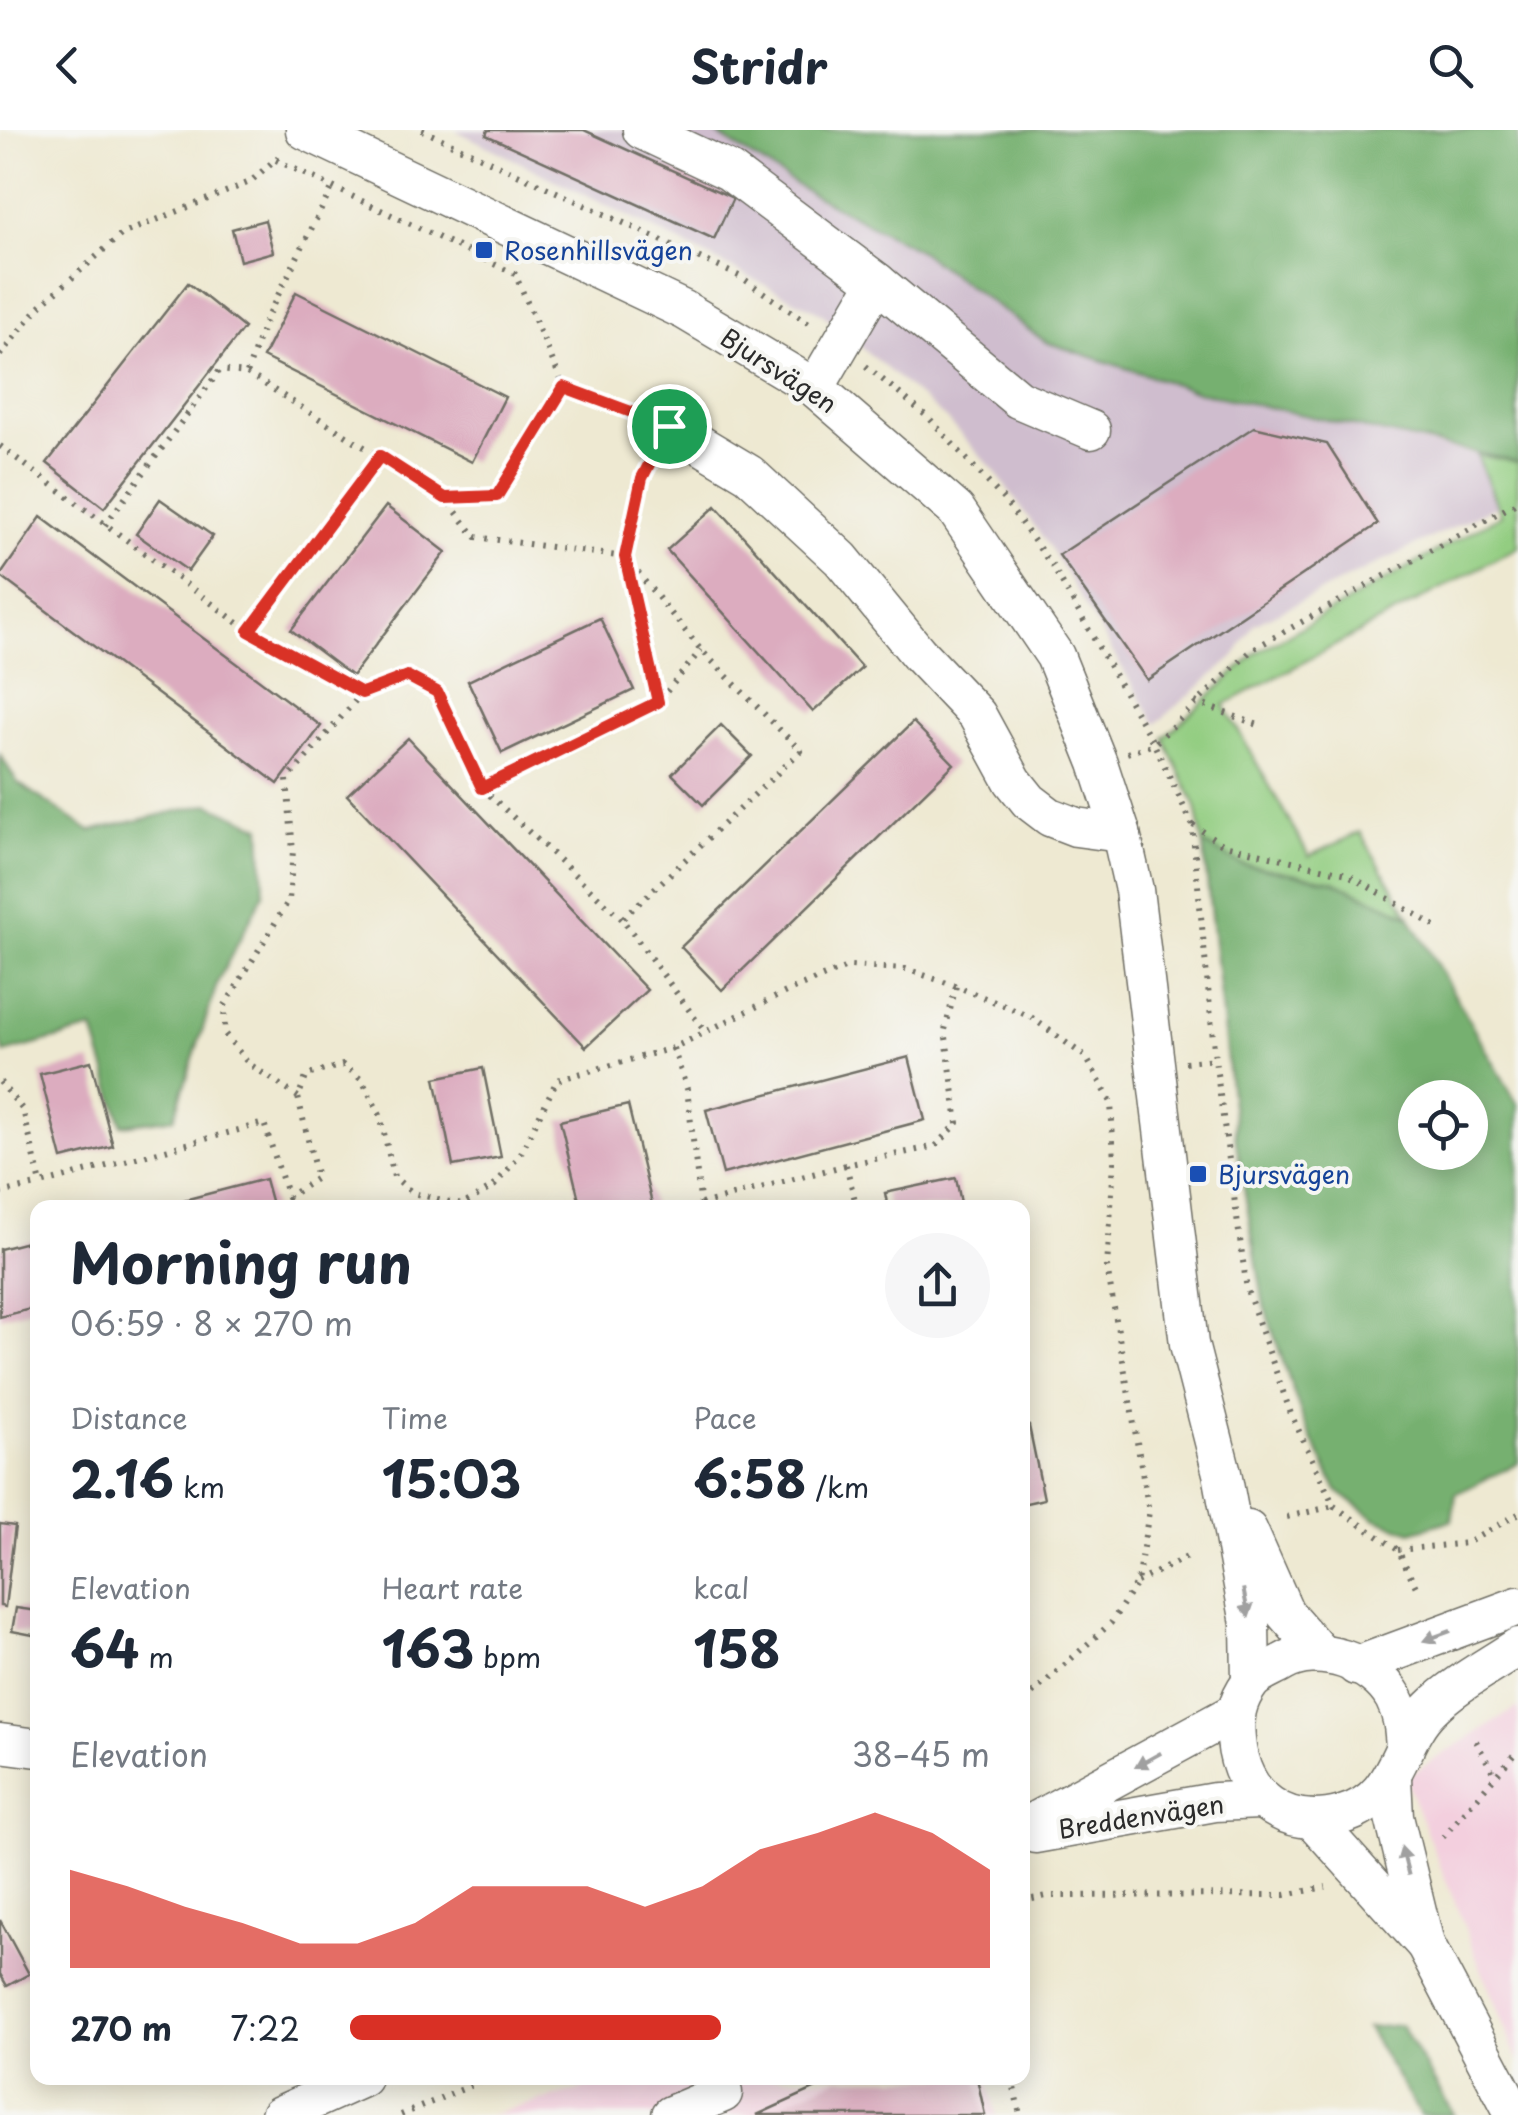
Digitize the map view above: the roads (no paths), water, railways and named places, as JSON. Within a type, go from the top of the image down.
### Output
[{"type":"street","points":[[642,130],[729,171],[877,282],[1018,399],[1090,430]]},
{"type":"street","name":"Bjursvägen","points":[[295,138],[684,310],[815,388],[956,510],[1055,656],[1098,763],[1121,833],[1134,890],[1189,1344],[1222,1473],[1250,1623],[1243,1697]]},
{"type":"street","points":[[815,388],[877,282]]},
{"type":"street","points":[[669,426],[749,474],[841,559],[918,653],[977,715],[1013,781],[1030,801],[1050,817],[1076,828],[1121,833]]},
{"type":"street","name":"Bjursvägen","points":[[1222,1473],[1285,1613],[1320,1653]]},
{"type":"street","points":[[1356,1666],[1518,1606]]},
{"type":"street","points":[[1312,1819],[1343,1815],[1371,1801],[1398,1764],[1429,1709],[1518,1647]]},
{"type":"street","points":[[1320,1653],[1376,1678],[1392,1695],[1404,1722],[1394,1817],[1425,1944],[1515,2115]]},
{"type":"street","name":"Breddenvägen","points":[[1030,1823],[1243,1697],[1293,1656],[1320,1653]]},
{"type":"street","name":"Breddenvägen","points":[[1243,1697],[1239,1768],[1260,1800],[1281,1812],[1312,1819]]},
{"type":"street","points":[[0,1743],[30,1747]]},
{"type":"street","name":"Breddenvägen","points":[[1030,1835],[1216,1802],[1260,1800]]},
{"type":"street","points":[[1312,1819],[1425,1944]]},
{"type":"street","points":[[280,2115],[350,2093]]},
{"type":"street","points":[[670,2115],[722,2093]]},
{"type":"place","name":"Rosenhillsvägen","points":[[484,250]]},
{"type":"place","name":"Bjursvägen","points":[[1198,1174]]}]
